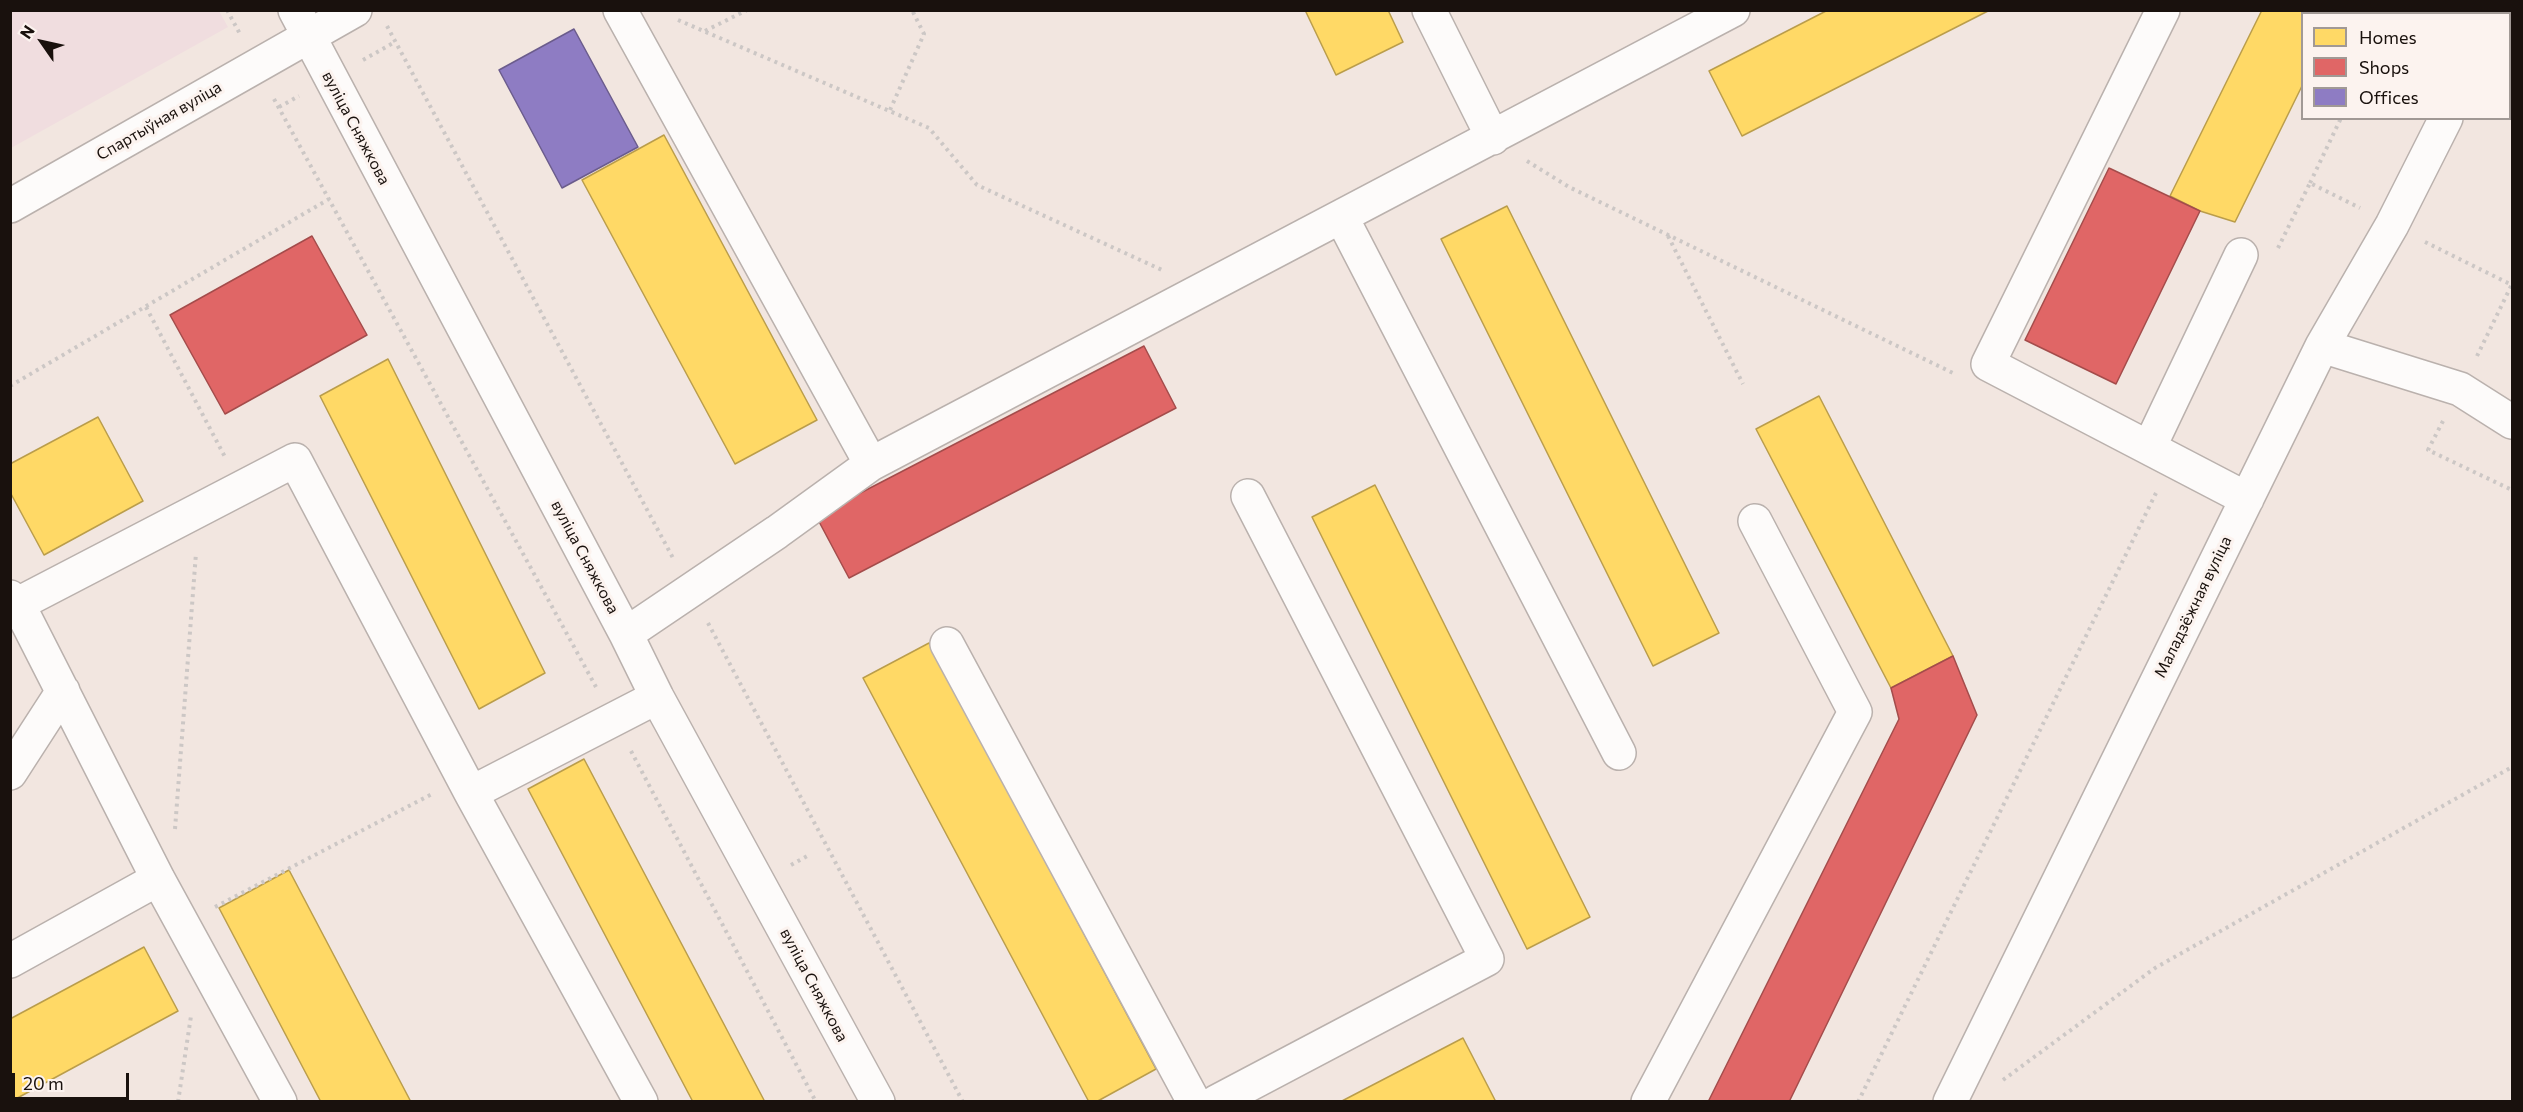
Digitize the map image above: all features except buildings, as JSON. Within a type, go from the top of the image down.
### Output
[{"type":"street","name":"Спартыўная вуліца","points":[[10,206],[256,65],[301,23],[355,10]]},
{"type":"street","points":[[620,10],[871,464]]},
{"type":"street","points":[[1429,10],[1493,138]]},
{"type":"street","points":[[626,634],[777,532],[871,464],[1342,218],[1733,10]]},
{"type":"street","points":[[2163,10],[1988,364],[2247,499]]},
{"type":"street","name":"вуліца Сняжкова","points":[[301,23],[626,634],[657,698],[878,1101]]},
{"type":"street","name":"Маладзёжная вуліца","points":[[1950,1101],[2322,346],[2392,225],[2445,120]]},
{"type":"street","points":[[1342,218],[1619,753]]},
{"type":"street","points":[[2161,454],[2241,255]]},
{"type":"street","points":[[2322,346],[2460,389],[2512,422]]},
{"type":"street","points":[[280,1101],[158,879],[63,691],[14,601],[200,510],[295,460],[467,785],[641,1101]]},
{"type":"street","points":[[1216,1101],[1487,959],[1248,496]]},
{"type":"street","points":[[1648,1101],[1855,712],[1755,521]]},
{"type":"street","points":[[947,644],[1194,1101]]},
{"type":"street","points":[[10,773],[63,691]]},
{"type":"street","points":[[467,785],[615,720],[657,698]]},
{"type":"street","points":[[10,961],[158,879]]},
{"type":"path","points":[[705,31],[747,10]]},
{"type":"path","points":[[890,111],[924,34],[912,10]]},
{"type":"path","points":[[678,20],[929,128],[977,185],[1205,289]]},
{"type":"path","points":[[256,65],[615,720],[816,1101]]},
{"type":"path","points":[[2273,258],[2340,120]]},
{"type":"path","points":[[1493,138],[1569,187],[1962,377],[1988,364]]},
{"type":"path","points":[[2310,183],[2512,285]]},
{"type":"path","points":[[10,386],[329,199]]},
{"type":"path","points":[[1668,235],[1743,384]]},
{"type":"path","points":[[146,307],[242,488]]},
{"type":"path","points":[[2428,450],[2512,489]]},
{"type":"path","points":[[1858,1101],[2161,454]]},
{"type":"path","points":[[175,830],[200,510]]},
{"type":"path","points":[[2002,1081],[2155,968],[2512,767]]},
{"type":"path","points":[[182,924],[467,785]]},
{"type":"path","points":[[178,1101],[192,1010]]},
{"type":"shaded area","points":[[11,10],[219,11],[228,27],[11,148]]}]
